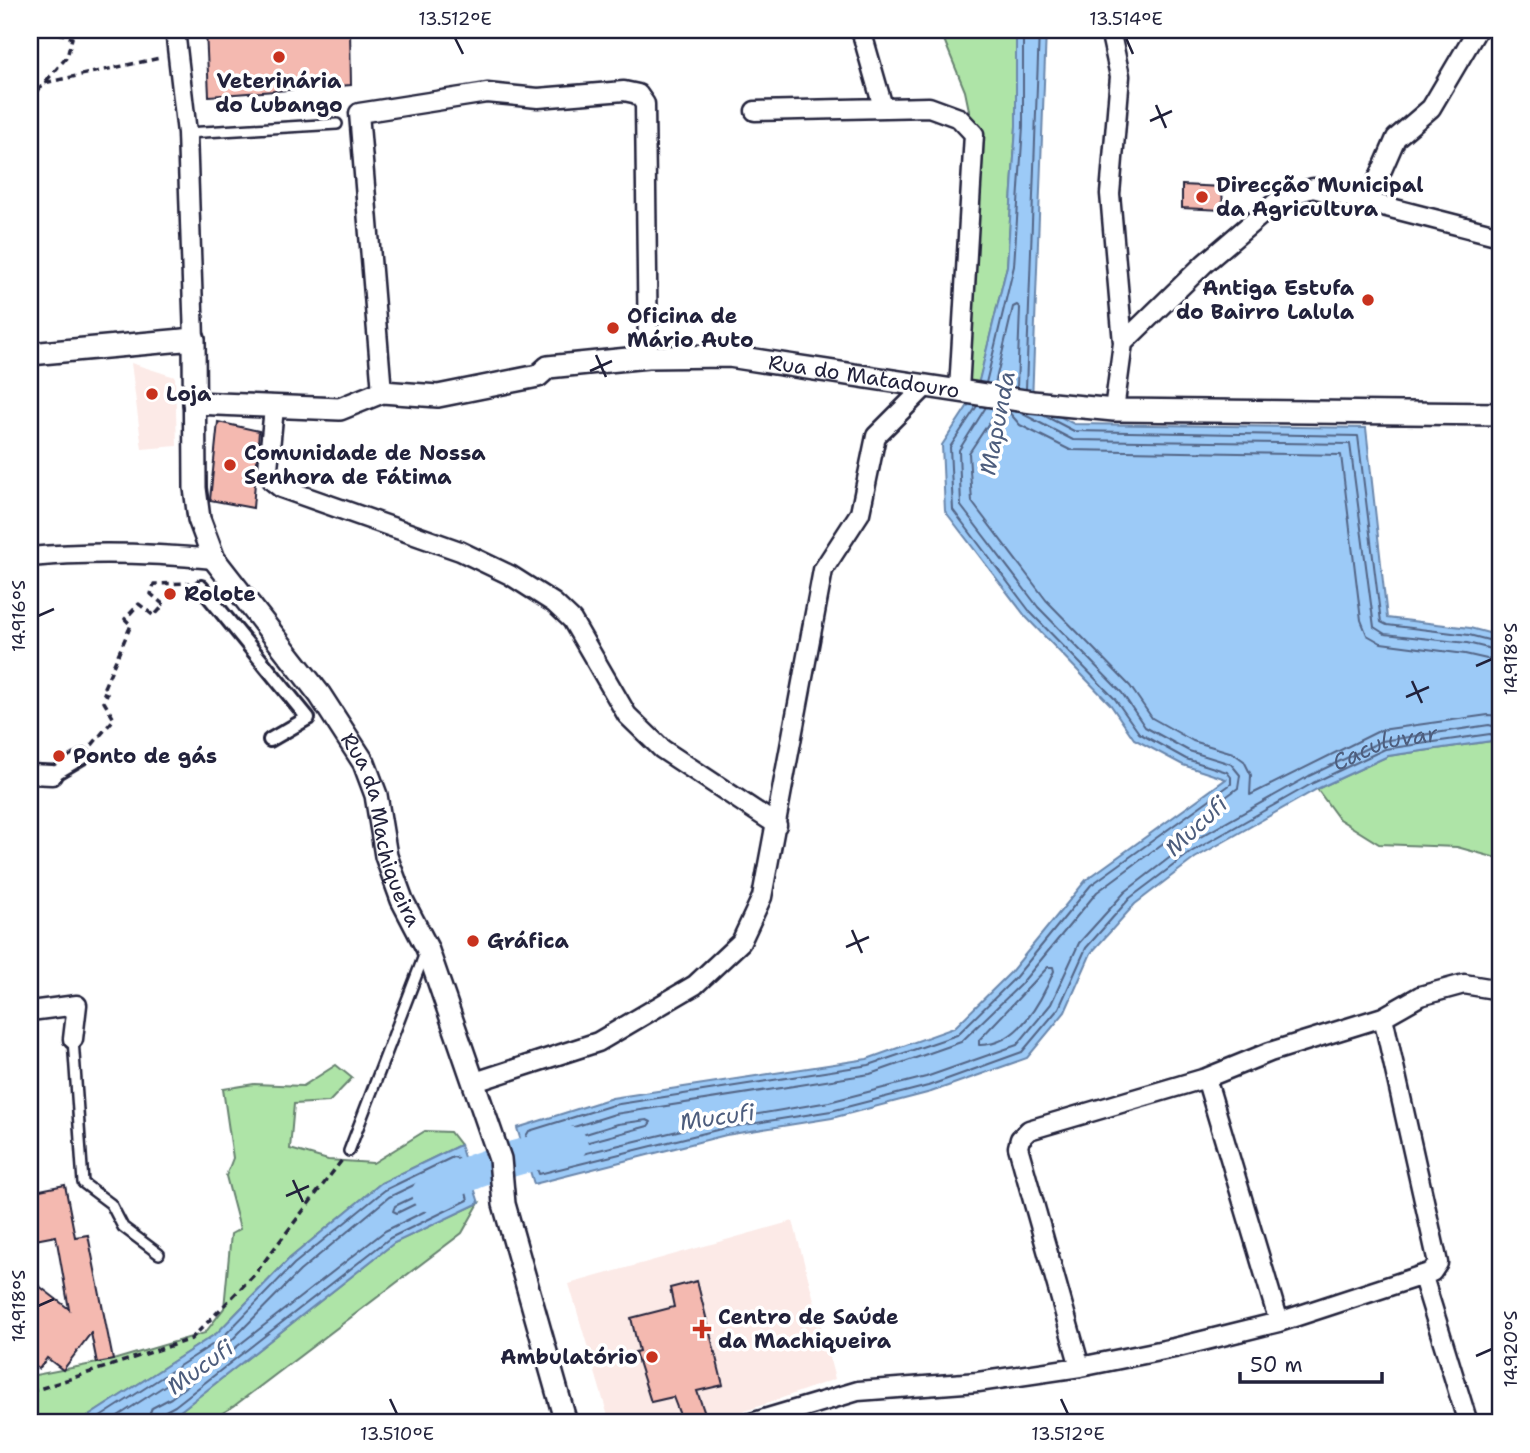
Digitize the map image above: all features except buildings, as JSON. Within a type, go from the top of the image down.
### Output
[{"type":"street","name":"Rua da Machiqueira","points":[[175,30],[187,133],[193,261],[195,488],[199,519],[214,559],[320,695],[364,763],[376,795],[386,856],[402,900],[427,948],[500,1159],[504,1204],[566,1423]]},
{"type":"street","points":[[861,30],[883,107]]},
{"type":"street","points":[[1110,30],[1120,75],[1110,194],[1123,342],[1114,410]]},
{"type":"street","points":[[1368,202],[1396,138],[1431,108],[1477,30]]},
{"type":"street","points":[[382,393],[359,113],[408,103],[487,93],[538,99],[638,93],[645,104],[648,357]]},
{"type":"street","points":[[755,111],[929,107],[959,118],[974,134],[968,392]]},
{"type":"street","points":[[1123,342],[1205,263],[1281,198],[1313,188],[1500,236]]},
{"type":"street","points":[[30,354],[194,339]]},
{"type":"street","name":"Rua do Matadouro","points":[[194,403],[340,409],[382,393],[438,396],[538,376],[548,367],[648,357],[729,356],[1032,402],[1114,410],[1500,414]]},
{"type":"street","points":[[475,1082],[598,1042],[695,985],[741,942],[762,897],[823,570],[860,513],[876,436],[926,386]]},
{"type":"street","points":[[274,408],[268,468],[271,480],[281,488],[306,498],[460,551],[510,575],[554,603],[572,620],[626,715],[662,749],[777,825]]},
{"type":"street","points":[[30,558],[83,552],[147,552],[214,559]]},
{"type":"street","points":[[201,587],[308,718],[270,740]]},
{"type":"street","points":[[30,774],[52,775],[84,756]]},
{"type":"street","points":[[1080,1367],[1018,1147],[1020,1139],[1029,1130],[1206,1078],[1270,1052],[1382,1017],[1420,996],[1464,984],[1500,990]]},
{"type":"street","points":[[30,1011],[76,1005],[73,1039]]},
{"type":"street","points":[[751,1423],[858,1391],[978,1382],[1080,1367],[1279,1322],[1433,1272],[1438,1263],[1382,1017]]},
{"type":"street","points":[[1206,1078],[1279,1322]]},
{"type":"street","points":[[1423,1277],[1468,1423]]},
{"type":"lane","points":[[187,133],[337,124]]},
{"type":"lane","points":[[349,1151],[427,948]]},
{"type":"lane","points":[[73,1039],[83,1183],[111,1204],[123,1227],[159,1254]]},
{"type":"path","points":[[30,101],[67,57],[72,38],[59,33],[61,30]]},
{"type":"path","points":[[44,83],[178,54]]},
{"type":"path","points":[[84,756],[114,719],[104,702],[107,694],[102,692],[131,625],[125,619],[139,604],[153,616],[164,605],[151,594],[154,584],[182,580],[201,587]]},
{"type":"path","points":[[30,1392],[191,1339],[254,1275],[349,1151]]},
{"type":"shaded area","points":[[131,363],[175,377],[177,446],[142,449]]},
{"type":"shaded area","name":"Centro de Saúde da Machiqueira","points":[[793,1221],[835,1379],[712,1423],[610,1423],[569,1284]]},
{"type":"green space","points":[[940,30],[1016,30],[1016,126],[1007,266],[976,394],[959,390],[974,134],[965,91]]},
{"type":"green space","points":[[1492,741],[1500,746],[1500,859],[1457,847],[1379,844],[1339,819],[1317,789],[1388,756]]},
{"type":"green space","points":[[336,1065],[352,1078],[329,1102],[294,1104],[290,1149],[328,1160],[373,1163],[425,1131],[450,1132],[460,1145],[381,1183],[289,1259],[217,1333],[78,1423],[30,1423],[30,1376],[113,1360],[205,1333],[224,1308],[231,1234],[240,1229],[226,1176],[233,1158],[223,1089],[254,1084],[303,1086]]},
{"type":"green space","points":[[479,1203],[462,1233],[234,1406],[206,1423],[156,1423],[179,1412],[394,1243]]},
{"type":"water","points":[[1016,30],[1046,30],[1032,402],[1074,424],[1366,428],[1387,618],[1470,628],[1500,636],[1500,746],[1491,741],[1388,756],[1317,789],[1195,858],[1135,904],[1091,953],[1065,1012],[1027,1058],[931,1092],[832,1118],[726,1135],[534,1184],[517,1128],[612,1098],[867,1059],[954,1028],[1010,973],[1086,880],[1226,779],[1183,765],[1134,739],[1110,704],[1026,617],[945,511],[942,445],[976,393],[1007,266],[1016,126]]},
{"type":"water","points":[[460,1145],[479,1203],[394,1243],[179,1412],[156,1423],[78,1423],[217,1333],[289,1259],[381,1183]]},
{"type":"waterway","name":"Mucufi","points":[[429,1194],[480,1169],[570,1144]]},
{"type":"place","name":"Veterinária do Lubango","points":[[279,57]]},
{"type":"place","name":"Direcção Municipal da Agricultura","points":[[1202,197]]},
{"type":"place","name":"Antiga Estufa do Bairro Lalula","points":[[1368,300]]},
{"type":"place","name":"Oficina de Mário Auto","points":[[613,328]]},
{"type":"place","name":"Loja","points":[[152,394]]},
{"type":"place","name":"Comunidade de Nossa Senhora de Fátima","points":[[230,465]]},
{"type":"place","name":"Rolote","points":[[170,594]]},
{"type":"place","name":"Ponto de gás","points":[[59,756]]},
{"type":"place","name":"Gráfica","points":[[473,941]]},
{"type":"place","name":"Centro de Saúde da Machiqueira","points":[[702,1329]]},
{"type":"place","name":"Ambulatório","points":[[652,1357]]},
{"type":"water label","name":"Mapunda","points":[[997,423]]},
{"type":"water label","name":"Caculuvar","points":[[1383,741]]}]
